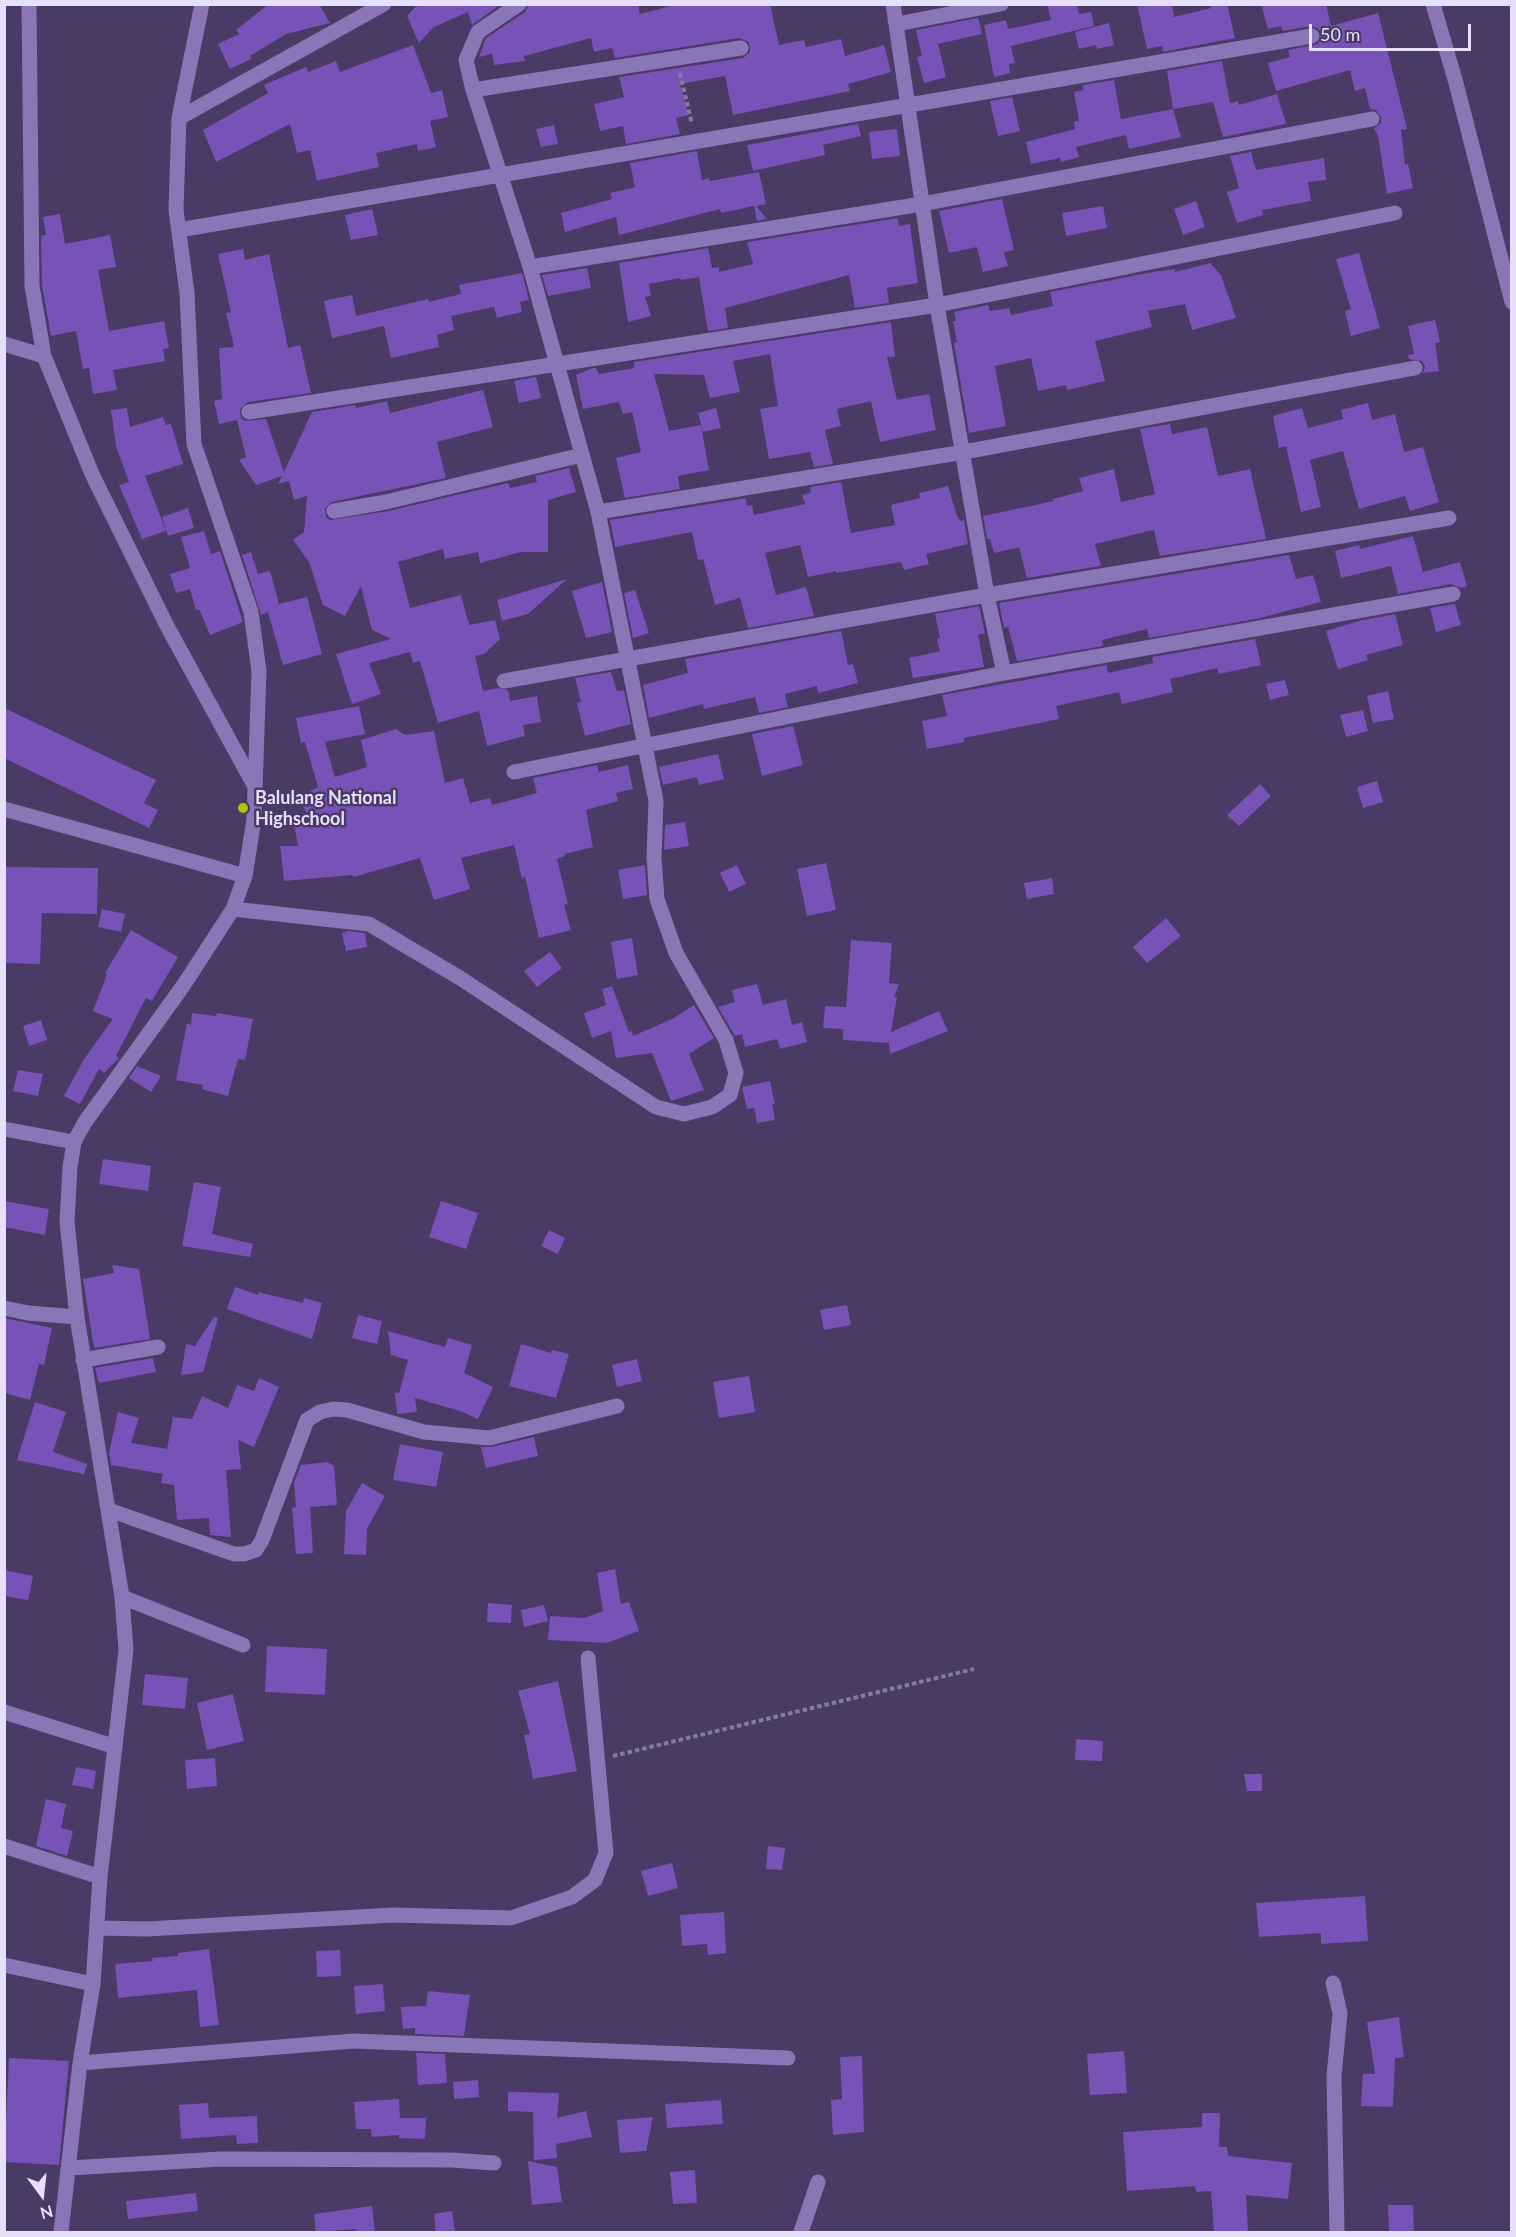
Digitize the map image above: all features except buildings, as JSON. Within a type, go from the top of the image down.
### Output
[{"type":"street","points":[[29,4],[32,286],[44,356],[97,484],[167,626],[254,785]]},
{"type":"street","points":[[61,2232],[80,2063],[93,1984],[100,1877],[113,1746],[126,1650],[122,1597],[77,1317],[67,1222],[70,1167],[74,1142],[104,1093],[176,995],[233,909],[245,876],[254,819],[259,671],[251,612],[210,498],[194,444],[187,293],[179,230],[176,171],[179,118],[202,4]]},
{"type":"street","points":[[179,118],[384,4]]},
{"type":"street","points":[[233,909],[369,924],[460,978],[656,1107],[684,1114],[711,1107],[730,1095],[736,1074],[726,1040],[676,953],[657,899],[654,858],[656,801],[598,512],[530,267],[473,90],[466,60],[478,32],[519,4]]},
{"type":"street","points":[[893,4],[910,106],[937,305],[987,595],[1004,673]]},
{"type":"street","points":[[897,24],[1002,4]]},
{"type":"street","points":[[1433,4],[1456,83],[1512,302]]},
{"type":"street","points":[[179,230],[1312,36]]},
{"type":"street","points":[[473,90],[741,48]]},
{"type":"street","points":[[530,267],[922,204],[1372,119]]},
{"type":"street","points":[[249,412],[937,305],[1395,213]]},
{"type":"street","points":[[4,344],[44,356]]},
{"type":"street","points":[[598,512],[964,452],[1415,368]]},
{"type":"street","points":[[334,511],[386,502],[582,455]]},
{"type":"street","points":[[504,681],[987,595],[1449,518]]},
{"type":"street","points":[[514,772],[1004,673],[1453,594]]},
{"type":"street","points":[[4,809],[245,876]]},
{"type":"street","points":[[4,1129],[74,1142]]},
{"type":"street","points":[[4,1308],[77,1317]]},
{"type":"street","points":[[83,1360],[158,1347]]},
{"type":"street","points":[[109,1510],[234,1554],[244,1554],[256,1550],[262,1540],[307,1420],[320,1412],[333,1408],[348,1410],[424,1432],[489,1438],[617,1406]]},
{"type":"street","points":[[122,1597],[243,1645]]},
{"type":"street","points":[[97,1928],[147,1929],[393,1915],[511,1918],[572,1897],[594,1880],[606,1853],[588,1658]]},
{"type":"street","points":[[4,1712],[113,1746]]},
{"type":"street","points":[[4,1846],[100,1877]]},
{"type":"street","points":[[4,1965],[93,1984]]},
{"type":"street","points":[[1333,1983],[1340,2013],[1334,2076],[1337,2232]]},
{"type":"street","points":[[80,2063],[354,2041],[788,2058]]},
{"type":"street","points":[[69,2168],[221,2159],[452,2160],[494,2163]]},
{"type":"street","points":[[801,2232],[818,2182]]},
{"type":"path","points":[[676,58],[697,142]]},
{"type":"path","points":[[597,1760],[974,1669]]},
{"type":"place","name":"Balulang National Highschool","points":[[243,808]]}]
